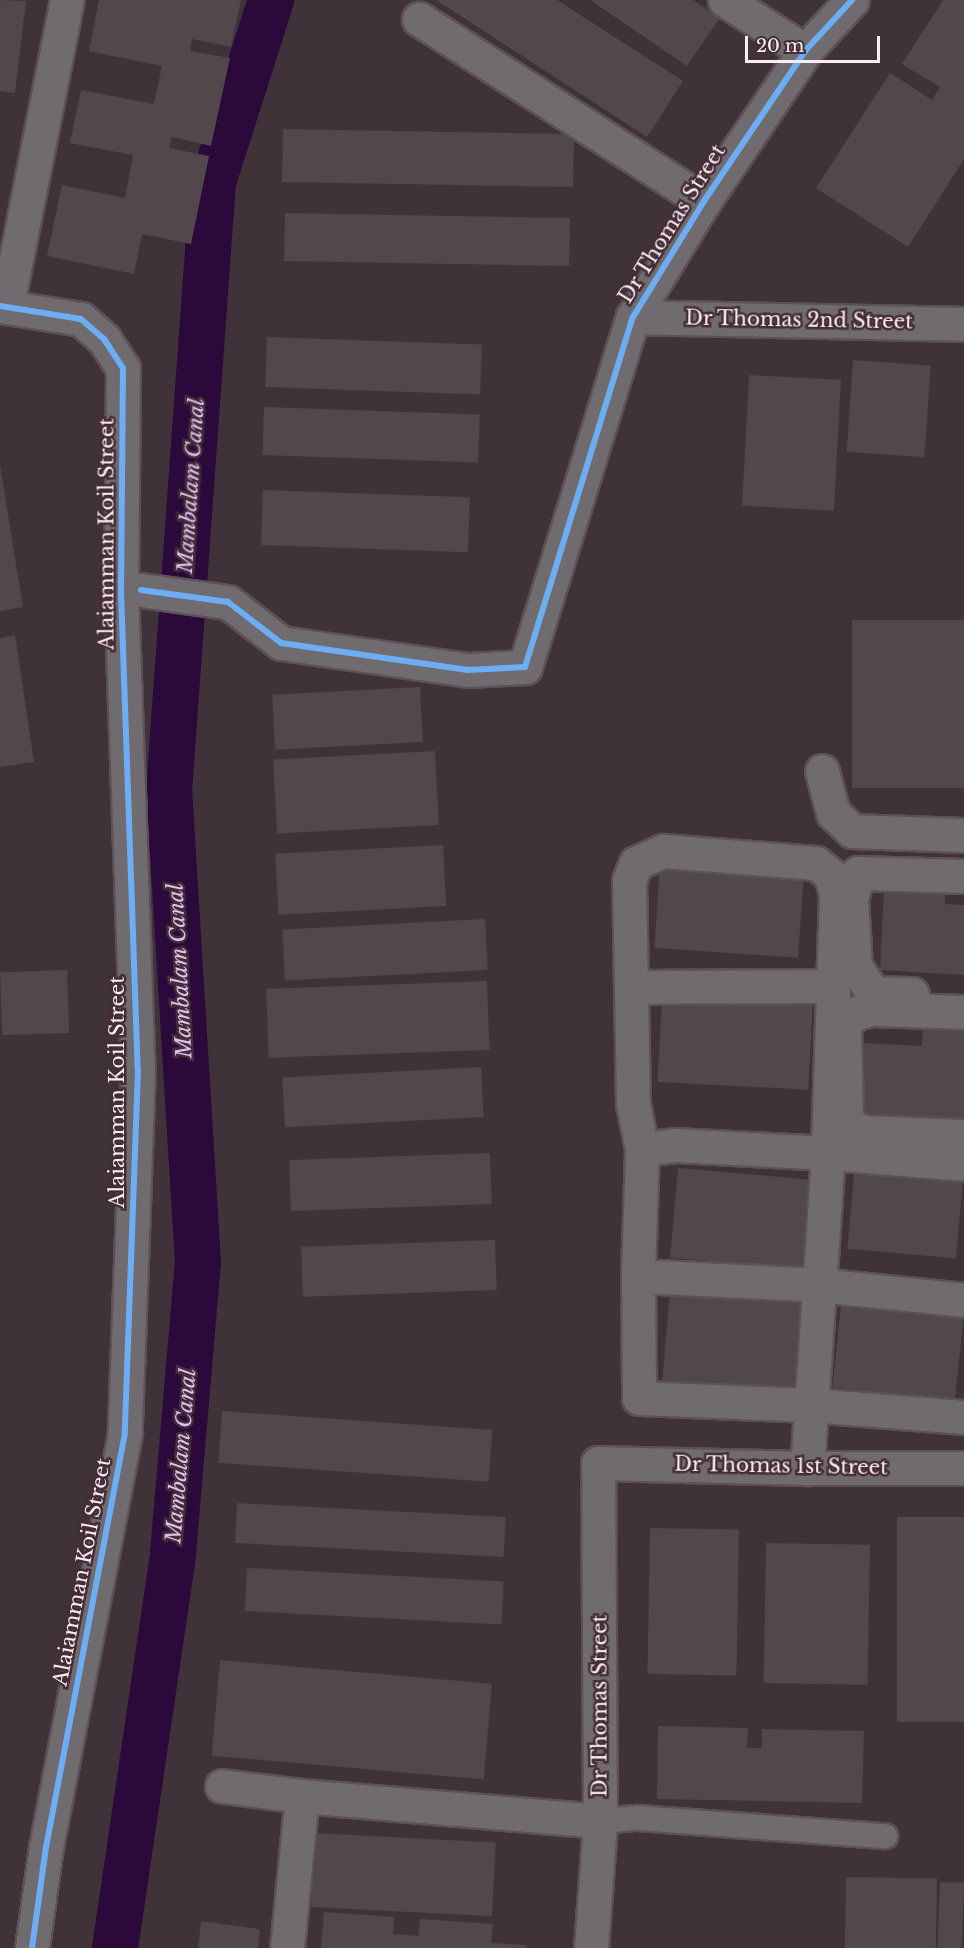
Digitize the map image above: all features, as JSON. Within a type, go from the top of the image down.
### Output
[{"type":"street","points":[[3,305],[67,0]]},
{"type":"street","points":[[725,0],[805,51]]},
{"type":"street","name":"Dr Thomas Street","points":[[141,590],[228,602],[281,643],[468,670],[525,668],[633,317],[704,201],[805,51],[852,0]]},
{"type":"street","points":[[419,19],[704,201]]},
{"type":"street","name":"Alaiamman Koil Street","points":[[3,305],[81,319],[104,339],[123,368],[121,591],[138,1070],[125,1433],[46,1847],[32,1948]]},
{"type":"street","name":"Dr Thomas 2nd Street","points":[[633,317],[964,324]]},
{"type":"street","points":[[822,771],[833,813],[852,831],[964,835]]},
{"type":"street","points":[[807,1468],[811,1405],[819,1285],[828,1153],[836,894],[831,875],[816,863],[663,850],[636,863],[629,881],[633,1104],[642,1149],[638,1276],[639,1398],[811,1405],[964,1417]]},
{"type":"street","points":[[964,876],[858,873],[851,899],[855,966],[873,993],[964,997]]},
{"type":"street","points":[[631,987],[832,986]]},
{"type":"street","points":[[964,1012],[871,1009],[854,1014],[844,1025],[846,1116],[852,1128],[866,1132],[964,1136]]},
{"type":"street","points":[[642,1149],[675,1145],[828,1153],[964,1164]]},
{"type":"street","points":[[638,1276],[819,1285],[964,1300]]},
{"type":"street","name":"Dr Thomas Street","points":[[591,1948],[600,1821],[598,1463]]},
{"type":"street","name":"Dr Thomas 1st Street","points":[[598,1463],[807,1468],[964,1468]]},
{"type":"street","points":[[222,1786],[302,1796],[600,1821]]},
{"type":"street","points":[[287,1948],[302,1796]]},
{"type":"lane","points":[[600,1821],[638,1818],[885,1836]]},
{"type":"building","points":[[0,0],[26,1],[15,93],[0,91]]},
{"type":"building","points":[[99,0],[241,0],[231,47],[192,39],[190,51],[230,58],[211,146],[172,137],[169,148],[209,156],[191,244],[142,234],[134,274],[47,256],[62,185],[125,198],[133,155],[70,143],[81,90],[154,104],[162,66],[89,51]]},
{"type":"building","points":[[436,0],[557,0],[683,81],[647,137]]},
{"type":"building","points":[[590,0],[693,0],[720,18],[687,66]]},
{"type":"building","points":[[943,0],[964,0],[964,159],[908,247],[816,188],[890,73],[932,100],[940,87],[902,64]]},
{"type":"building","points":[[283,129],[574,134],[573,187],[282,182]]},
{"type":"building","points":[[285,213],[570,218],[569,266],[284,261]]},
{"type":"building","points":[[267,337],[482,345],[480,394],[265,387]]},
{"type":"building","points":[[853,360],[931,365],[924,457],[847,452]]},
{"type":"building","points":[[749,375],[841,380],[834,511],[742,506]]},
{"type":"building","points":[[264,407],[480,415],[478,463],[262,455]]},
{"type":"building","points":[[0,465],[23,607],[0,611]]},
{"type":"building","points":[[263,490],[470,497],[468,552],[261,545]]},
{"type":"building","points":[[852,620],[964,620],[964,788],[852,788]]},
{"type":"building","points":[[15,635],[34,762],[0,767],[0,638]]},
{"type":"building","points":[[420,687],[423,742],[275,750],[272,695]]},
{"type":"building","points":[[435,751],[439,825],[277,833],[273,759]]},
{"type":"building","points":[[443,845],[446,906],[278,915],[275,854]]},
{"type":"building","points":[[660,867],[804,877],[798,958],[654,948]]},
{"type":"building","points":[[884,889],[945,893],[945,904],[964,905],[964,975],[880,970]]},
{"type":"building","points":[[485,919],[488,970],[285,981],[282,930]]},
{"type":"building","points":[[67,970],[69,1033],[2,1035],[0,972]]},
{"type":"building","points":[[487,981],[489,1050],[269,1058],[266,989]]},
{"type":"building","points":[[662,996],[813,1004],[808,1090],[657,1082]]},
{"type":"building","points":[[924,1016],[964,1018],[964,1125],[859,1118],[864,1043],[922,1046]]},
{"type":"building","points":[[481,1067],[484,1117],[285,1127],[282,1077]]},
{"type":"building","points":[[490,1153],[492,1204],[291,1211],[289,1160]]},
{"type":"building","points":[[855,1162],[964,1171],[956,1258],[847,1249]]},
{"type":"building","points":[[678,1168],[814,1180],[807,1270],[670,1258]]},
{"type":"building","points":[[495,1240],[497,1290],[303,1297],[301,1247]]},
{"type":"building","points":[[670,1291],[804,1303],[797,1392],[662,1381]]},
{"type":"building","points":[[842,1296],[964,1309],[955,1400],[832,1387]]},
{"type":"building","points":[[222,1411],[492,1430],[489,1482],[218,1463]]},
{"type":"building","points":[[237,1503],[506,1517],[504,1557],[235,1543]]},
{"type":"building","points":[[897,1517],[964,1517],[964,1722],[897,1722]]},
{"type":"building","points":[[650,1528],[739,1530],[736,1676],[647,1674]]},
{"type":"building","points":[[766,1543],[870,1545],[868,1685],[764,1683]]},
{"type":"building","points":[[247,1568],[504,1581],[501,1624],[245,1611]]},
{"type":"building","points":[[220,1660],[492,1684],[484,1779],[212,1756]]},
{"type":"building","points":[[658,1726],[748,1728],[747,1748],[762,1748],[762,1729],[864,1731],[862,1803],[657,1799]]},
{"type":"building","points":[[315,1833],[496,1842],[492,1916],[311,1907]]},
{"type":"building","points":[[846,1877],[937,1879],[936,1948],[845,1948]]},
{"type":"building","points":[[940,1882],[964,1883],[962,1948],[938,1948]]},
{"type":"building","points":[[324,1912],[394,1917],[393,1934],[418,1936],[420,1919],[493,1924],[491,1943],[527,1945],[526,1948],[321,1948]]},
{"type":"building","points":[[201,1921],[260,1929],[258,1948],[198,1948]]},
{"type":"waterway","name":"Mambalam Canal","points":[[115,1948],[173,1553],[198,1263],[169,791],[213,182],[271,0]]},
{"type":"cycle path","points":[[141,590],[228,602],[281,643],[468,670],[525,667],[633,317],[704,201],[805,51],[852,0]]},
{"type":"cycle path","points":[[0,306],[81,319],[104,339],[123,368],[121,591],[138,1070],[125,1433],[46,1847],[32,1948]]}]
